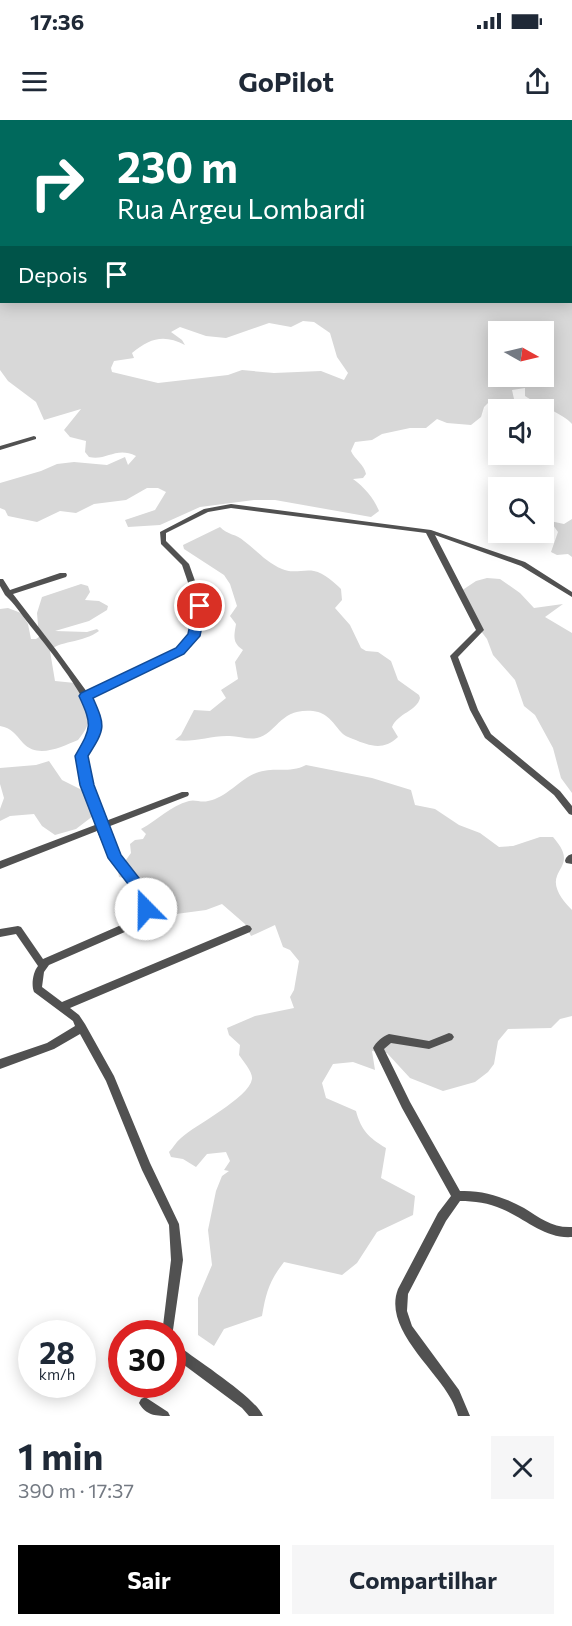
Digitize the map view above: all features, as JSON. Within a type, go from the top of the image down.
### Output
[{"type":"street","points":[[0,448],[34,438]]},
{"type":"street","points":[[86,696],[180,651],[194,636],[200,606],[184,564],[163,542],[163,532],[206,510],[231,506],[429,531],[523,564],[572,595]]},
{"type":"street","points":[[429,531],[480,630],[454,656],[474,710],[488,736],[557,793],[572,812]]},
{"type":"street","points":[[8,593],[63,575]]},
{"type":"street","points":[[0,581],[86,696],[96,720],[92,738],[82,756],[87,785],[115,858],[145,896],[146,909],[131,925],[46,962],[39,971],[37,989],[76,1018],[82,1027],[110,1079],[146,1166],[174,1224],[177,1260],[170,1320]]},
{"type":"street","points":[[0,864],[185,794]]},
{"type":"street","points":[[61,1007],[247,929]]},
{"type":"street","points":[[0,933],[18,930],[43,966]]},
{"type":"street","points":[[0,1064],[50,1046],[82,1027]]},
{"type":"street","points":[[449,1037],[429,1045],[389,1038],[378,1048],[406,1105],[457,1196]]},
{"type":"street","points":[[457,1196],[477,1195],[512,1207],[554,1232],[572,1232]]},
{"type":"street","points":[[457,1196],[442,1217],[402,1293],[401,1311],[408,1330],[455,1394],[464,1416]]},
{"type":"street","points":[[186,1359],[246,1404],[257,1416]]},
{"type":"street","points":[[145,1403],[164,1416]]},
{"type":"shaded area","points":[[0,303],[572,303],[572,424],[554,412],[554,399],[530,399],[525,396],[525,388],[512,390],[514,399],[488,399],[481,417],[471,425],[447,423],[437,419],[426,428],[410,428],[382,434],[372,440],[355,442],[351,451],[366,474],[363,478],[353,479],[368,493],[377,506],[379,511],[371,517],[275,500],[254,500],[200,507],[160,525],[128,527],[125,520],[155,510],[166,492],[158,488],[147,488],[126,500],[94,504],[76,513],[60,511],[37,522],[8,516],[5,510],[0,508],[0,483],[57,464],[74,462],[107,465],[125,457],[128,465],[136,456],[123,452],[95,458],[89,457],[85,452],[86,441],[70,437],[64,430],[81,409],[44,420],[36,402],[8,381],[0,370]],"holes":[[[303,321],[314,322],[330,333],[337,357],[348,373],[344,380],[321,371],[274,373],[242,370],[228,375],[158,383],[112,372],[111,368],[114,361],[134,358],[132,353],[157,339],[170,339],[185,345],[171,332],[180,327],[206,336],[226,338],[269,323],[291,327]]]},
{"type":"shaded area","points":[[572,519],[572,557],[568,554],[557,555],[551,552],[558,532],[554,522],[564,524]]},
{"type":"shaded area","points":[[220,527],[241,539],[277,566],[290,571],[318,572],[341,589],[342,600],[335,608],[350,625],[361,648],[378,652],[391,661],[398,680],[419,695],[420,698],[415,706],[398,718],[392,727],[398,737],[382,746],[371,745],[344,735],[329,718],[322,714],[302,711],[286,717],[270,731],[257,738],[223,736],[175,740],[181,735],[194,710],[210,711],[226,698],[221,690],[238,679],[235,662],[243,650],[235,642],[236,624],[230,616],[237,606],[230,584],[224,575],[184,549],[183,545]]},
{"type":"shaded area","points":[[487,578],[500,579],[520,593],[534,608],[563,604],[545,617],[572,633],[572,793],[561,778],[553,748],[535,715],[524,706],[515,680],[493,655],[461,591],[476,581]]},
{"type":"shaded area","points":[[81,584],[88,586],[90,592],[85,600],[99,601],[108,606],[107,610],[89,621],[55,631],[87,632],[97,629],[99,631],[86,638],[58,645],[50,651],[55,681],[75,683],[86,705],[88,725],[78,740],[64,746],[43,751],[29,748],[10,730],[0,726],[0,609],[8,608],[21,613],[28,624],[31,639],[36,639],[39,637],[37,613],[42,597]]},
{"type":"shaded area","points":[[49,761],[62,780],[86,792],[93,816],[76,829],[55,835],[42,826],[34,814],[10,816],[0,821],[0,809],[4,798],[0,784],[0,768],[36,765]]},
{"type":"shaded area","points":[[306,765],[372,778],[411,790],[415,805],[435,809],[459,825],[480,833],[499,847],[513,846],[540,837],[553,837],[564,855],[556,881],[557,890],[572,910],[572,1016],[560,1019],[551,1028],[508,1029],[498,1041],[494,1064],[488,1072],[475,1082],[443,1091],[410,1078],[387,1053],[372,1051],[375,1070],[353,1062],[333,1064],[322,1083],[326,1098],[356,1111],[366,1133],[386,1148],[381,1178],[415,1196],[413,1215],[377,1232],[357,1263],[342,1275],[284,1262],[269,1288],[262,1316],[224,1329],[214,1346],[198,1335],[198,1298],[212,1265],[208,1230],[216,1191],[222,1176],[229,1171],[224,1170],[230,1161],[226,1152],[207,1154],[196,1167],[183,1159],[171,1157],[169,1152],[181,1138],[232,1103],[249,1086],[252,1079],[251,1073],[239,1055],[240,1045],[229,1035],[227,1028],[255,1016],[294,1008],[290,997],[294,990],[299,961],[290,950],[283,947],[275,925],[251,936],[245,924],[222,904],[206,910],[176,914],[170,911],[167,903],[157,891],[119,877],[118,871],[131,853],[130,844],[135,840],[143,839],[146,834],[141,829],[176,806],[191,801],[215,799],[256,773],[294,769]]},
{"type":"route","points":[[146,909],[145,896],[115,858],[87,785],[82,756],[92,738],[96,720],[86,696],[180,651],[194,636],[200,606]]}]
